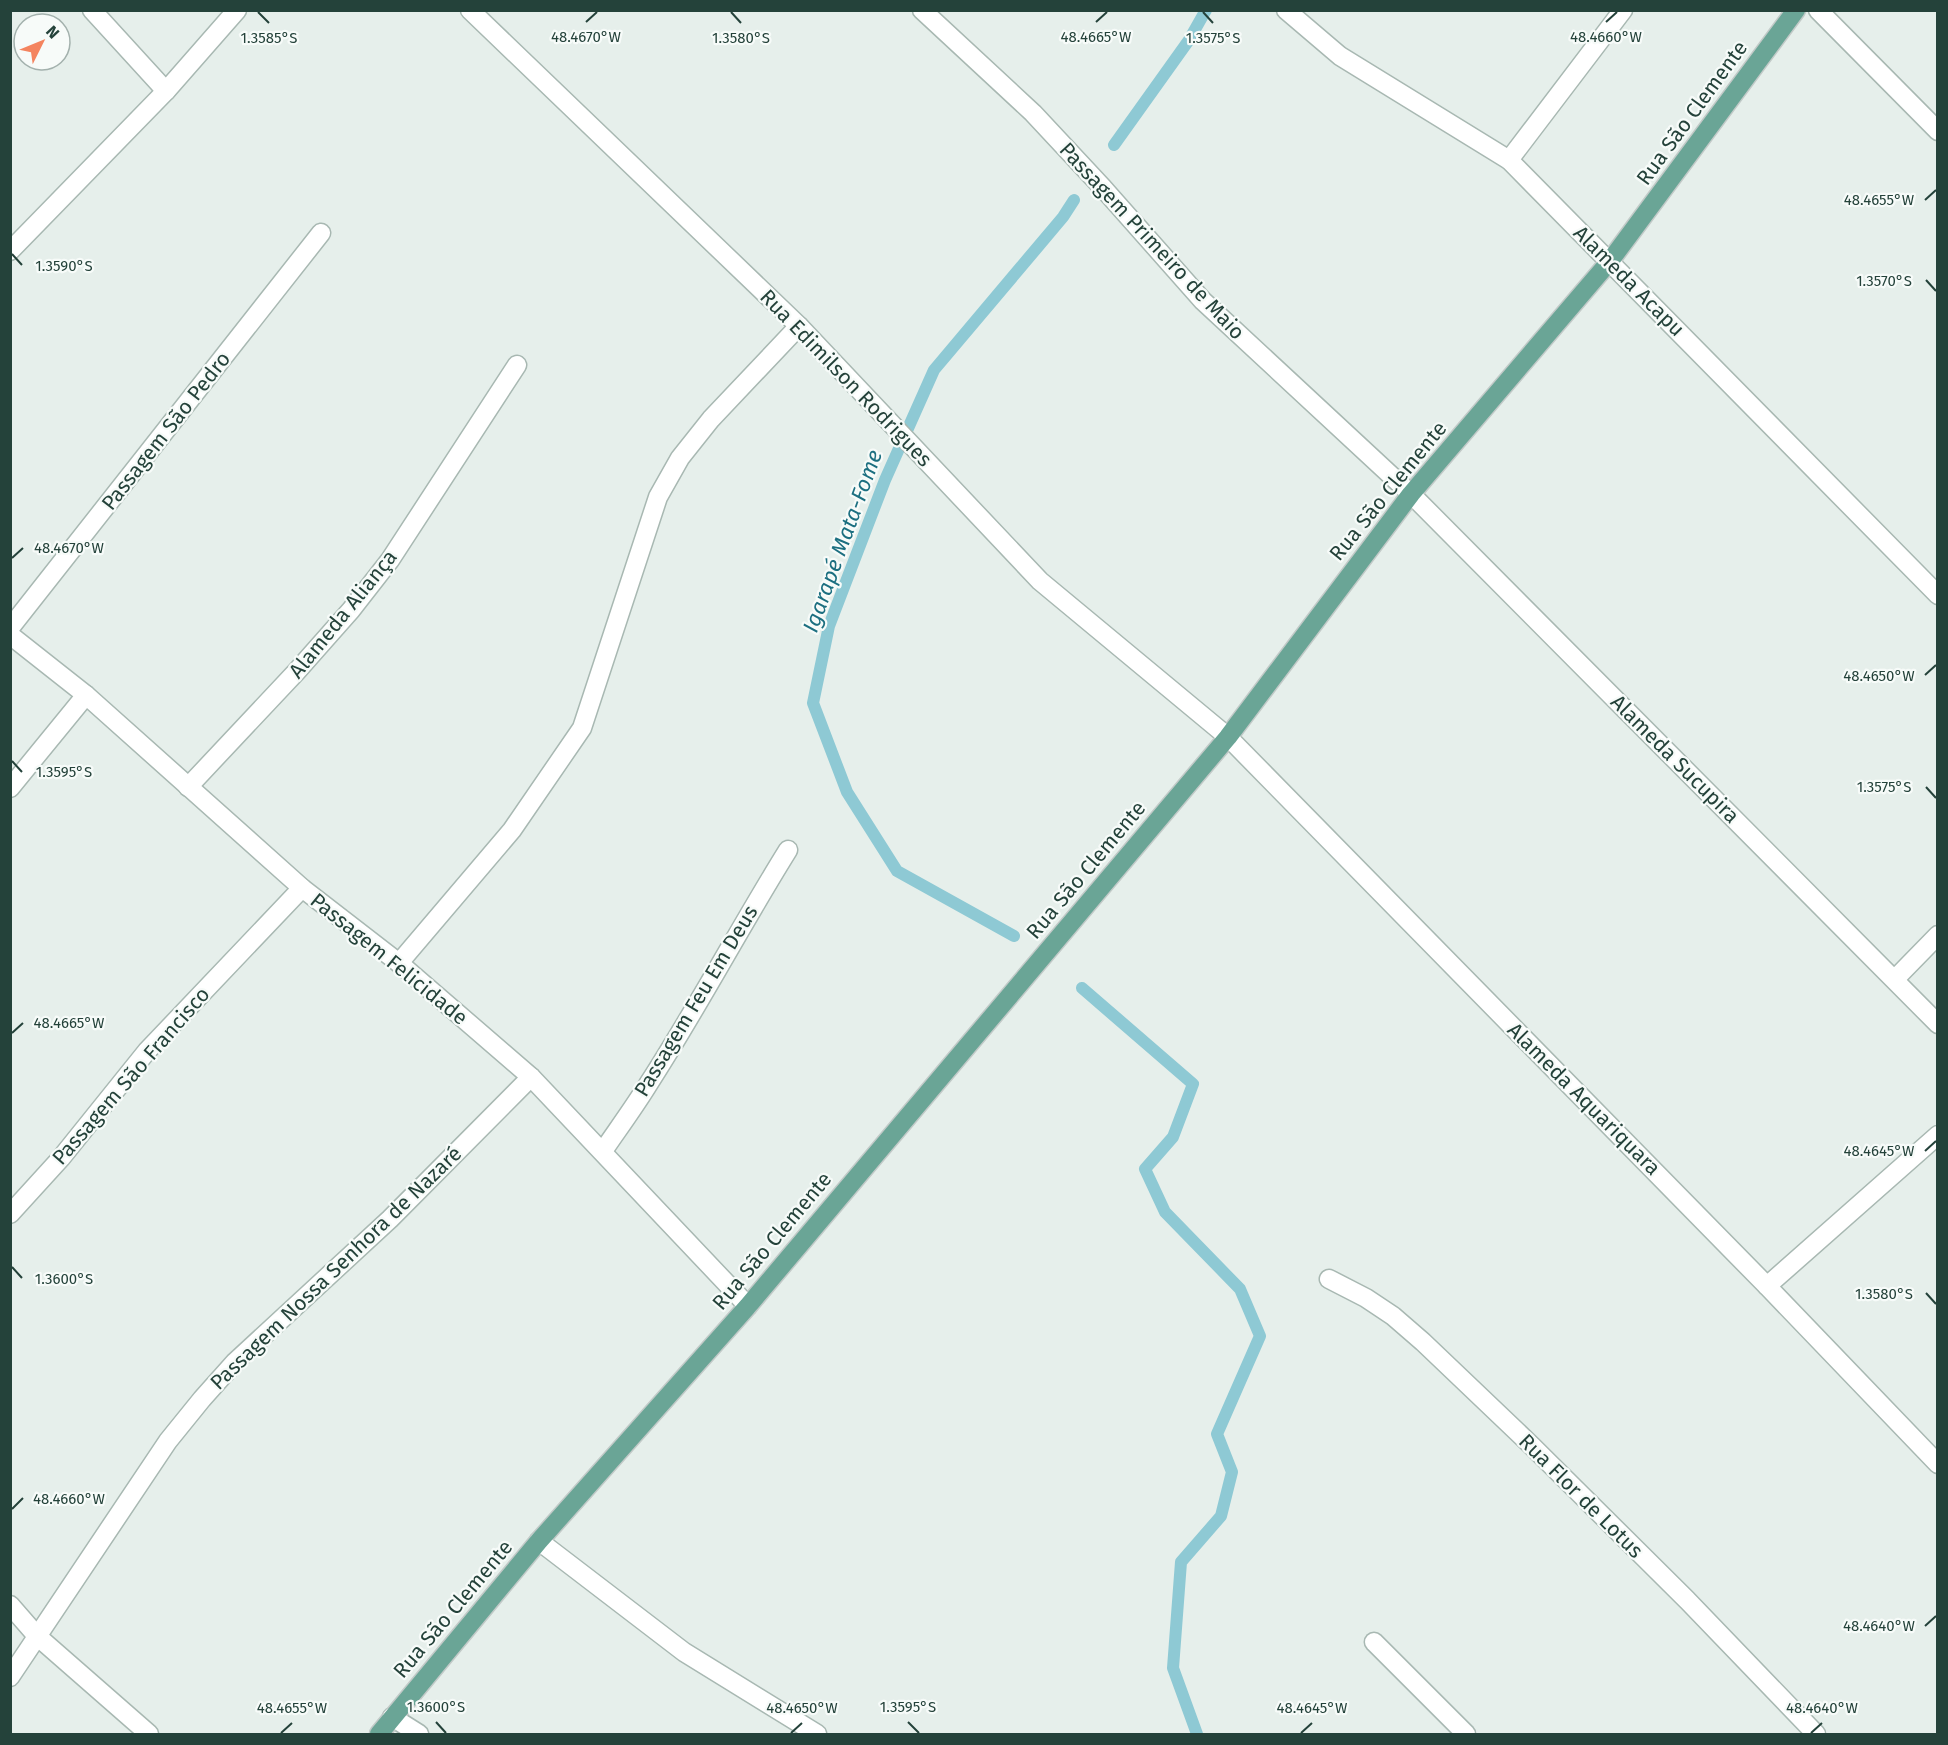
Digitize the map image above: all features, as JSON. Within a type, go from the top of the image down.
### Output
[{"type":"main road","name":"Rua São Clemente","points":[[379,1734],[539,1541],[748,1306],[1228,737],[1411,494],[1610,261],[1796,10]]},
{"type":"street","points":[[92,10],[166,91]]},
{"type":"street","points":[[10,251],[166,91],[237,10]]},
{"type":"street","name":"Rua Edimilson Rodrigues","points":[[470,10],[799,326],[1040,582],[1228,737]]},
{"type":"street","name":"Passagem Primeiro de Maio","points":[[922,10],[1033,113],[1203,301],[1411,494]]},
{"type":"street","name":"Alameda Acapu","points":[[1286,10],[1340,56],[1509,160],[1938,595]]},
{"type":"street","points":[[1509,160],[1623,10]]},
{"type":"street","points":[[1818,10],[1938,131]]},
{"type":"street","name":"Passagem São Pedro","points":[[10,628],[321,233]]},
{"type":"street","points":[[399,963],[512,830],[582,728],[658,497],[680,458],[711,419],[799,326]]},
{"type":"street","name":"Alameda Aliança","points":[[188,787],[297,671],[351,610],[390,560],[517,365]]},
{"type":"street","name":"Alameda Sucupira","points":[[1411,494],[1938,1024]]},
{"type":"street","name":"Passagem Felicidade","points":[[10,635],[86,695],[302,888],[399,963],[531,1077],[748,1306]]},
{"type":"street","points":[[10,788],[86,695]]},
{"type":"street","name":"Alameda Aquariquara","points":[[1228,737],[1767,1286],[1938,1464]]},
{"type":"street","name":"Passagem Feu Em Deus","points":[[603,1151],[649,1084],[744,920],[788,850]]},
{"type":"street","name":"Passagem São Francisco","points":[[10,1214],[61,1158],[147,1051],[302,888]]},
{"type":"street","points":[[1895,980],[1938,935]]},
{"type":"street","name":"Passagem Nossa Senhora de Nazaré","points":[[10,1677],[168,1441],[235,1362],[390,1219],[531,1077]]},
{"type":"street","points":[[1767,1286],[1938,1135]]},
{"type":"street","name":"Rua Flor de Lotus","points":[[1329,1279],[1366,1298],[1393,1316],[1423,1342],[1532,1446],[1816,1734]]},
{"type":"street","points":[[539,1541],[684,1652],[817,1734]]},
{"type":"street","points":[[10,1605],[37,1635],[149,1734]]},
{"type":"street","points":[[1374,1642],[1466,1734]]},
{"type":"street","points":[[392,1717],[418,1734]]},
{"type":"waterway","name":"Igarapé Mata-Fome","points":[[1114,145],[1189,40],[1206,10]]},
{"type":"waterway","name":"Igarapé Mata-Fome","points":[[1014,936],[897,871],[847,792],[813,703],[829,626],[885,480],[934,370],[1063,217],[1074,200]]},
{"type":"waterway","name":"Igarapé Mata-Fome","points":[[1082,988],[1193,1084],[1173,1137],[1145,1169],[1165,1212],[1240,1289],[1260,1336],[1217,1434],[1232,1472],[1221,1516],[1181,1562],[1173,1668],[1197,1734]]}]
